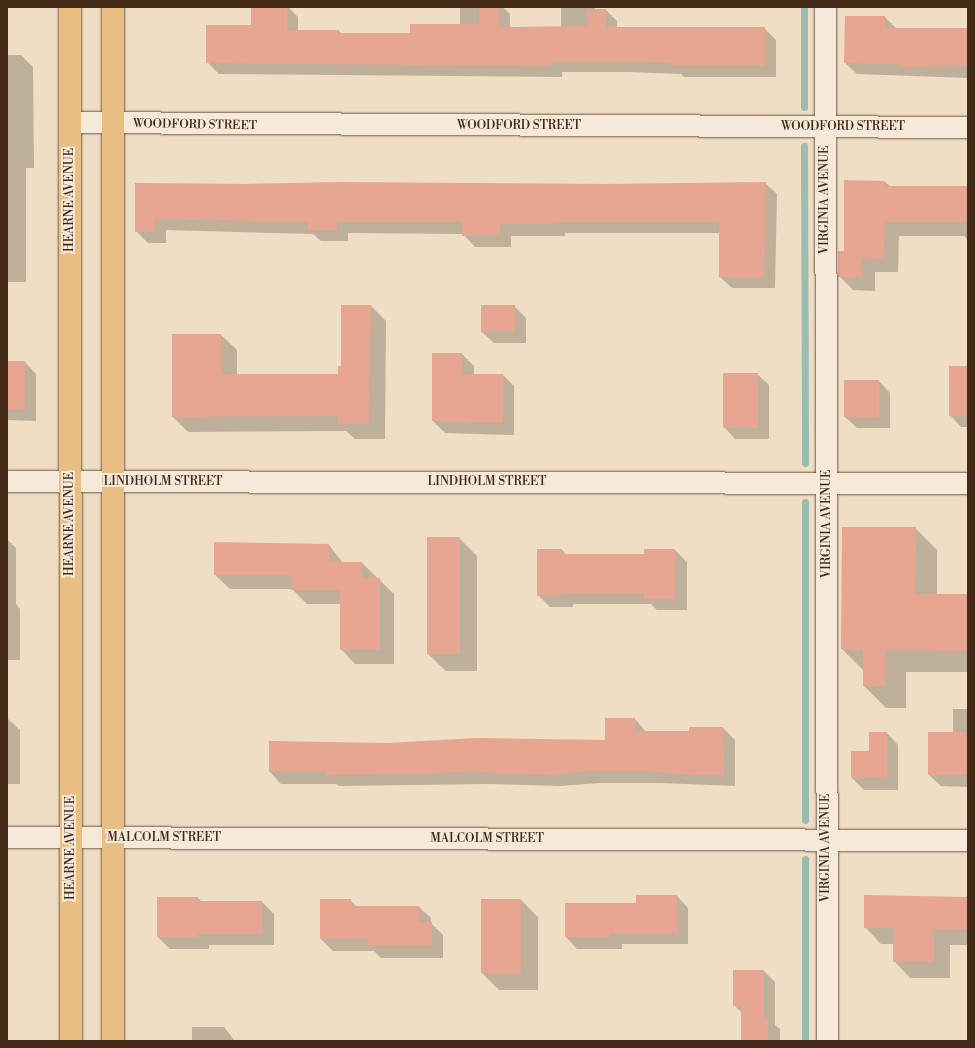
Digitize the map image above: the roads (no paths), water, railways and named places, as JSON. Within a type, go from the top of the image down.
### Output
[{"type":"main road","name":"HEARNE AVENUE","points":[[70,7],[71,1041]]},
{"type":"main road","points":[[113,7],[113,1041]]},
{"type":"street","name":"VIRGINIA AVENUE","points":[[825,7],[824,126],[827,483],[827,1041]]},
{"type":"street","name":"WOODFORD STREET","points":[[70,122],[113,124],[968,127]]},
{"type":"street","name":"LINDHOLM STREET","points":[[7,481],[968,483]]},
{"type":"street","name":"MALCOLM STREET","points":[[7,837],[968,840]]},
{"type":"waterway","points":[[804,7],[804,107]]},
{"type":"waterway","points":[[804,146],[805,463]]},
{"type":"waterway","points":[[805,502],[805,820]]},
{"type":"waterway","points":[[805,859],[805,1041]]}]
